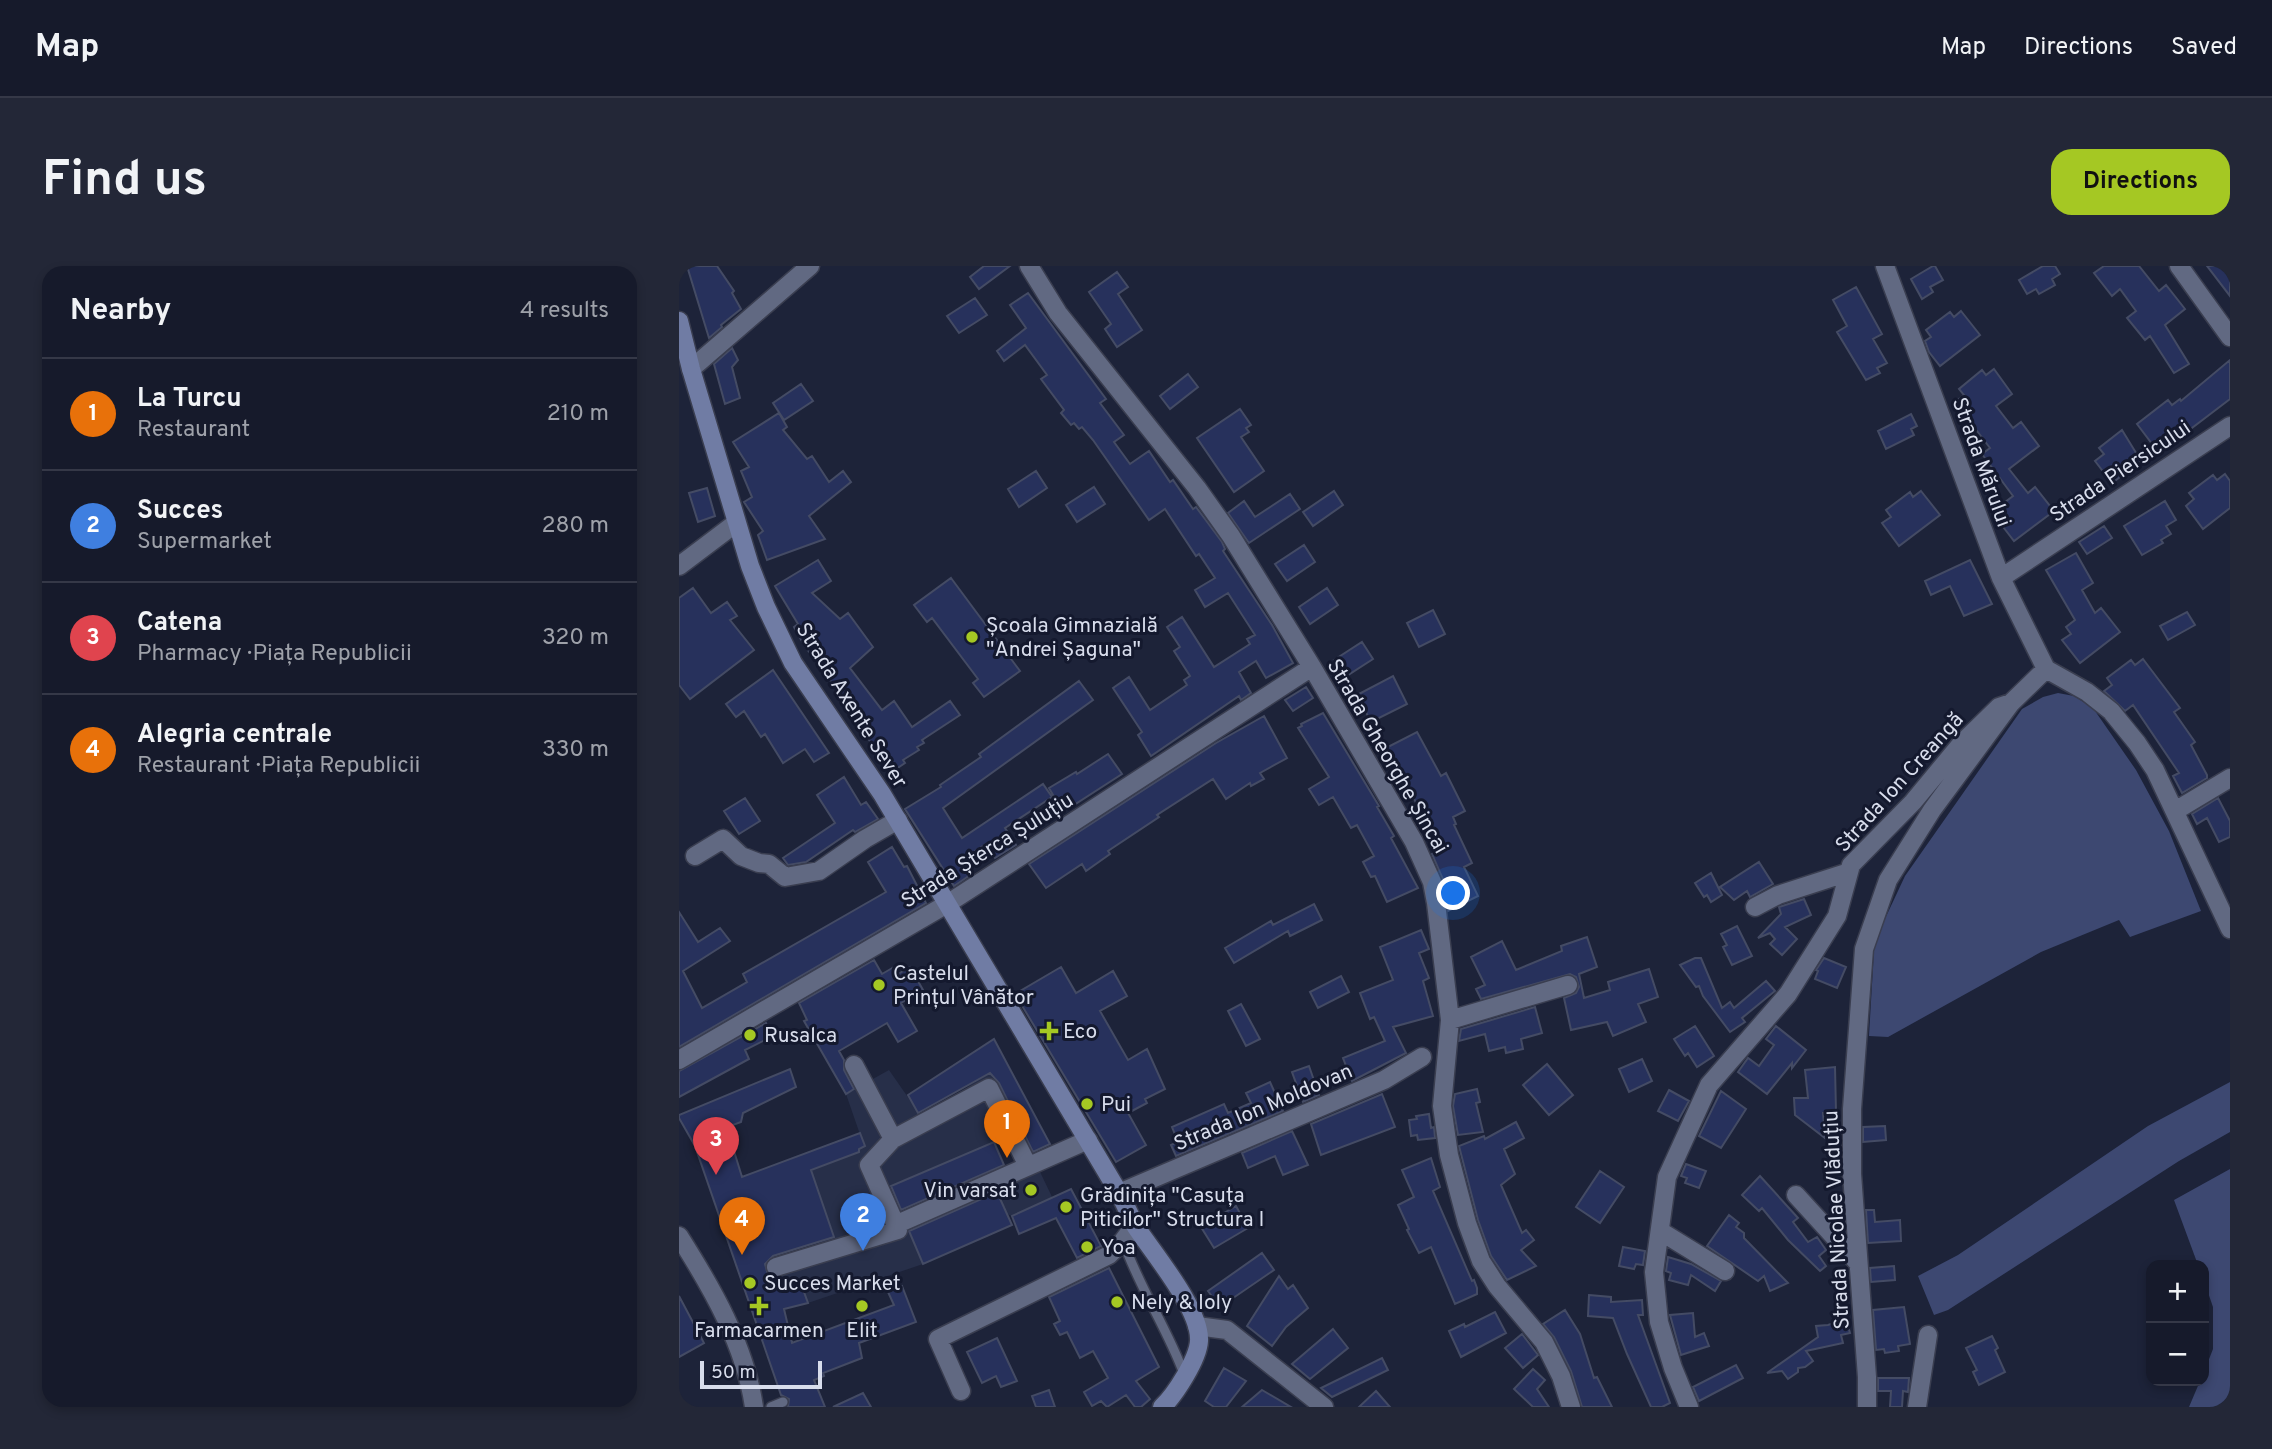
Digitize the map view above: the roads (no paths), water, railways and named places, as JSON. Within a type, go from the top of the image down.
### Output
[{"type":"main road","name":"Strada Axente Sever","points":[[679,321],[736,523],[766,607],[793,663],[898,820],[1197,1326]]},
{"type":"main road","points":[[1161,1407],[1185,1376],[1199,1343],[1197,1326]]},
{"type":"street","points":[[691,369],[810,266]]},
{"type":"street","name":"Strada Gheorghe Șincai","points":[[1029,266],[1058,313],[1231,536],[1312,667],[1414,842],[1432,882],[1436,903],[1450,1020],[1442,1106],[1449,1155],[1467,1223],[1481,1261],[1497,1286],[1544,1342],[1561,1376],[1571,1407]]},
{"type":"street","name":"Strada Mărului","points":[[1885,266],[2001,578],[2046,669]]},
{"type":"street","points":[[2179,266],[2230,337]]},
{"type":"street","name":"Strada Piersicului","points":[[2001,578],[2230,426]]},
{"type":"street","points":[[679,566],[736,523]]},
{"type":"street","name":"Strada Șterca Șuluțiu","points":[[679,1060],[947,904],[1312,667]]},
{"type":"street","points":[[2046,669],[2087,692],[2111,711],[2137,743],[2155,770],[2230,929]]},
{"type":"street","name":"Strada Nicolae Vlăduțiu","points":[[1867,1407],[1852,1174],[1852,1109],[1864,949],[1888,880],[1932,810],[2011,703],[2046,669]]},
{"type":"street","name":"Strada Ion Creangă","points":[[1689,1407],[1673,1368],[1659,1322],[1654,1272],[1667,1177],[1709,1085],[1788,994],[1837,916],[1851,865],[1913,802],[1961,744],[1999,707],[2011,703]]},
{"type":"street","points":[[2175,811],[2230,778]]},
{"type":"street","points":[[695,856],[723,839],[741,856],[769,864],[785,877],[819,870],[898,820]]},
{"type":"street","points":[[1755,907],[1778,895],[1849,872]]},
{"type":"street","points":[[1450,1020],[1568,985]]},
{"type":"street","name":"Strada Ion Moldovan","points":[[1119,1193],[1384,1080],[1422,1057]]},
{"type":"street","points":[[855,1065],[893,1139]]},
{"type":"street","points":[[776,1267],[898,1230],[870,1165],[893,1139],[989,1088],[1028,1166]]},
{"type":"street","points":[[895,1225],[1088,1140]]},
{"type":"street","points":[[1796,1195],[1858,1263]]},
{"type":"street","points":[[961,1391],[938,1339],[1103,1258],[1123,1241],[1135,1225]]},
{"type":"street","points":[[1660,1231],[1725,1270]]},
{"type":"street","points":[[679,1236],[709,1283],[730,1328],[751,1388],[754,1407]]},
{"type":"street","points":[[1197,1326],[1227,1330],[1324,1407]]},
{"type":"street","points":[[1917,1407],[1929,1335]]},
{"type":"lane","points":[[1123,1241],[1175,1349],[1185,1376]]},
{"type":"lane","points":[[771,1407],[783,1402]]},
{"type":"place","name":"Școala Gimnazială \"Andrei Șaguna\"","points":[[972,637]]},
{"type":"place","name":"Castelul Prințul Vânător","points":[[879,985]]},
{"type":"place","name":"Eco","points":[[1049,1031]]},
{"type":"place","name":"Rusalca","points":[[750,1035]]},
{"type":"place","name":"Pui","points":[[1087,1104]]},
{"type":"place","name":"La Turcu","points":[[1007,1158]]},
{"type":"place","name":"Catena","points":[[716,1175]]},
{"type":"place","name":"Vin varsat","points":[[1031,1190]]},
{"type":"place","name":"Grădinița \"Casuța Piticilor\" Structura I","points":[[1066,1207]]},
{"type":"place","name":"Yoa","points":[[1087,1247]]},
{"type":"place","name":"Succes","points":[[863,1251]]},
{"type":"place","name":"Alegria centrale","points":[[742,1255]]},
{"type":"place","name":"Succes Market","points":[[750,1283]]},
{"type":"place","name":"Nely & Ioly","points":[[1117,1302]]},
{"type":"place","name":"Farmacarmen","points":[[759,1306]]},
{"type":"place","name":"Elit","points":[[862,1306]]}]
